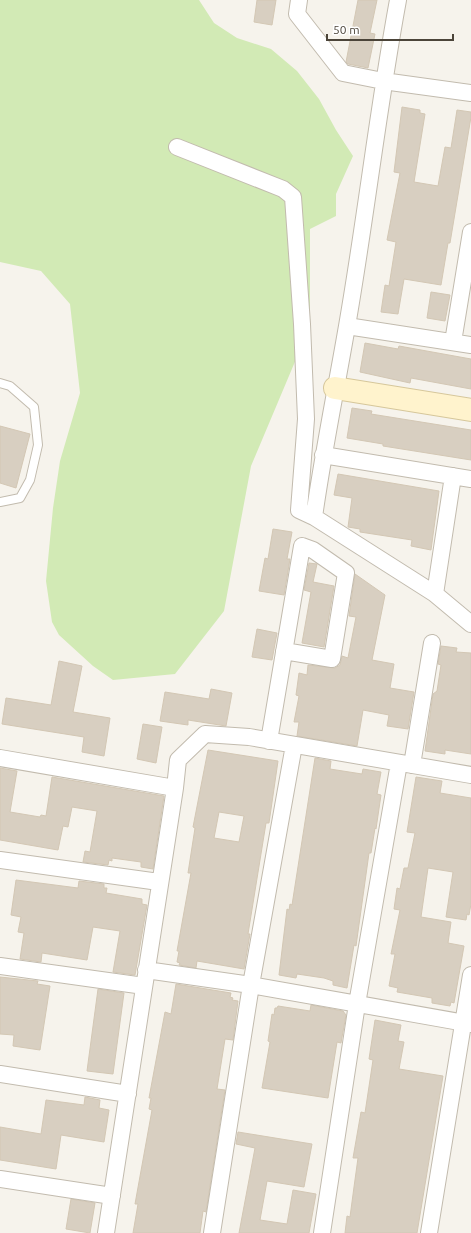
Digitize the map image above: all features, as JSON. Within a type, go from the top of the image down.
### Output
[{"type":"street","points":[[299,0],[297,14],[343,73],[383,81],[471,93]]},
{"type":"street","points":[[314,516],[323,454],[347,326],[383,81],[398,0]]},
{"type":"street","points":[[177,147],[283,189],[293,197],[302,324],[306,419],[298,510],[314,516],[435,594],[471,624]]},
{"type":"street","points":[[453,342],[471,232]]},
{"type":"street","points":[[347,326],[471,345]]},
{"type":"street","points":[[335,388],[471,410]]},
{"type":"street","points":[[323,454],[471,479]]},
{"type":"street","points":[[435,594],[453,476]]},
{"type":"street","points":[[269,741],[284,651],[291,613],[302,546],[313,550],[346,573],[332,659],[284,651]]},
{"type":"street","points":[[322,1233],[357,1004],[405,764],[432,643]]},
{"type":"street","points":[[106,1233],[175,788],[178,760],[205,734],[269,741],[471,775]]},
{"type":"street","points":[[212,1233],[252,985],[294,745]]},
{"type":"street","points":[[0,758],[175,788]]},
{"type":"street","points":[[0,860],[160,882]]},
{"type":"street","points":[[0,966],[144,986]]},
{"type":"street","points":[[146,970],[252,985],[467,1024]]},
{"type":"street","points":[[429,1233],[467,1024],[471,975]]},
{"type":"street","points":[[0,1074],[128,1094]]},
{"type":"street","points":[[0,1179],[112,1196]]},
{"type":"lane","points":[[0,383],[10,386],[34,407],[38,445],[30,480],[20,498],[0,502]]},
{"type":"green space","points":[[0,0],[199,0],[214,23],[237,38],[271,49],[297,71],[319,99],[336,130],[353,156],[336,194],[336,216],[310,229],[310,326],[251,466],[224,611],[175,674],[113,680],[93,666],[59,635],[52,622],[46,581],[53,508],[60,461],[80,393],[70,304],[41,271],[0,262]]},
{"type":"building","points":[[257,0],[276,0],[272,25],[254,22]]},
{"type":"building","points":[[358,0],[377,0],[370,33],[375,34],[368,68],[348,64],[346,62]]},
{"type":"building","points":[[402,107],[420,110],[420,113],[425,114],[414,182],[438,186],[445,147],[451,148],[457,110],[471,112],[471,117],[450,243],[448,243],[441,285],[404,279],[398,314],[381,312],[385,285],[389,286],[396,242],[387,240],[400,173],[394,172]]},
{"type":"building","points":[[431,292],[450,295],[445,321],[427,318]]},
{"type":"building","points":[[365,343],[398,349],[399,346],[471,359],[471,389],[411,378],[410,383],[360,372]]},
{"type":"building","points":[[352,408],[372,411],[371,414],[471,430],[471,460],[383,446],[383,444],[347,438]]},
{"type":"building","points":[[0,426],[30,434],[16,488],[0,483]]},
{"type":"building","points":[[338,474],[439,491],[431,550],[411,546],[412,540],[360,532],[360,529],[348,527],[352,498],[334,495]]},
{"type":"building","points":[[273,529],[292,532],[287,559],[290,559],[284,595],[259,591],[265,558],[268,559]]},
{"type":"building","points":[[309,563],[317,564],[313,582],[334,586],[324,647],[302,643],[311,592],[304,590]]},
{"type":"building","points":[[355,574],[385,595],[372,660],[394,664],[390,688],[414,692],[408,729],[387,726],[389,715],[363,710],[357,746],[297,736],[299,722],[294,722],[299,696],[296,695],[299,673],[307,675],[308,665],[335,668],[340,665],[342,656],[348,658],[356,617],[349,616]]},
{"type":"building","points":[[257,629],[277,633],[272,660],[252,657]]},
{"type":"building","points":[[441,646],[457,648],[456,652],[471,653],[471,754],[445,750],[445,754],[425,751],[433,694],[437,691],[441,665],[438,664]]},
{"type":"building","points":[[59,661],[82,666],[73,712],[110,718],[104,756],[82,752],[84,737],[2,724],[6,698],[51,705]]},
{"type":"building","points":[[211,689],[232,693],[226,726],[188,720],[188,725],[160,721],[165,692],[209,699]]},
{"type":"building","points":[[143,724],[162,727],[156,763],[137,759]]},
{"type":"building","points":[[208,750],[278,761],[269,823],[266,823],[248,934],[250,934],[244,969],[197,961],[196,968],[179,965],[180,963],[177,962],[179,951],[177,951],[191,873],[188,873],[195,828],[193,827]],"holes":[[[219,812],[244,816],[239,842],[214,838]]]},
{"type":"building","points":[[315,758],[331,761],[330,769],[362,774],[363,769],[381,772],[377,794],[381,795],[376,829],[375,828],[371,853],[369,853],[356,946],[354,945],[347,988],[333,985],[333,981],[324,978],[297,974],[296,978],[279,975],[287,909],[289,910],[290,904],[292,905]]},
{"type":"building","points":[[0,768],[17,771],[10,812],[40,817],[41,815],[46,816],[52,777],[164,796],[153,869],[141,867],[141,862],[112,858],[112,861],[109,860],[108,865],[83,862],[85,851],[90,852],[97,811],[72,807],[68,827],[63,826],[58,850],[0,840]]},
{"type":"building","points":[[416,777],[442,781],[440,793],[471,798],[471,904],[469,915],[467,914],[466,920],[446,917],[453,872],[428,868],[421,917],[451,922],[448,943],[464,946],[454,1003],[451,1002],[450,1006],[432,1003],[432,998],[397,992],[398,988],[389,986],[395,954],[391,954],[400,910],[394,909],[397,888],[400,889],[404,868],[408,868],[415,833],[407,832]]},
{"type":"building","points":[[16,880],[78,888],[79,881],[104,884],[104,888],[107,888],[106,893],[142,899],[142,904],[147,905],[135,975],[113,972],[120,931],[93,927],[87,960],[42,953],[41,962],[20,959],[24,933],[18,932],[21,917],[11,915]]},
{"type":"building","points":[[0,977],[38,981],[37,984],[50,986],[40,1050],[13,1046],[14,1035],[0,1034]]},
{"type":"building","points":[[176,984],[231,993],[230,997],[233,998],[232,1000],[238,1001],[233,1040],[225,1039],[217,1089],[225,1090],[206,1212],[203,1211],[200,1233],[133,1233],[138,1204],[135,1204],[152,1110],[149,1109],[151,1098],[149,1098],[165,1012],[171,1014]]},
{"type":"building","points":[[98,989],[124,993],[113,1074],[87,1071]]},
{"type":"building","points":[[311,1005],[343,1011],[346,1015],[341,1043],[337,1042],[328,1098],[262,1088],[270,1042],[268,1041],[272,1014],[274,1015],[275,1008],[278,1006],[310,1011]]},
{"type":"building","points":[[375,1020],[401,1025],[398,1041],[404,1042],[399,1069],[443,1076],[417,1233],[345,1233],[347,1216],[350,1217],[358,1158],[353,1158],[361,1112],[365,1113],[373,1060],[369,1059]]},
{"type":"building","points":[[85,1097],[100,1100],[99,1108],[109,1110],[104,1142],[61,1135],[56,1169],[0,1160],[0,1127],[41,1134],[46,1100],[84,1105]]},
{"type":"building","points":[[238,1132],[312,1144],[304,1187],[267,1181],[260,1220],[287,1224],[293,1190],[316,1194],[309,1233],[239,1233],[255,1148],[236,1144]]},
{"type":"building","points":[[71,1199],[95,1203],[90,1233],[66,1229]]}]
